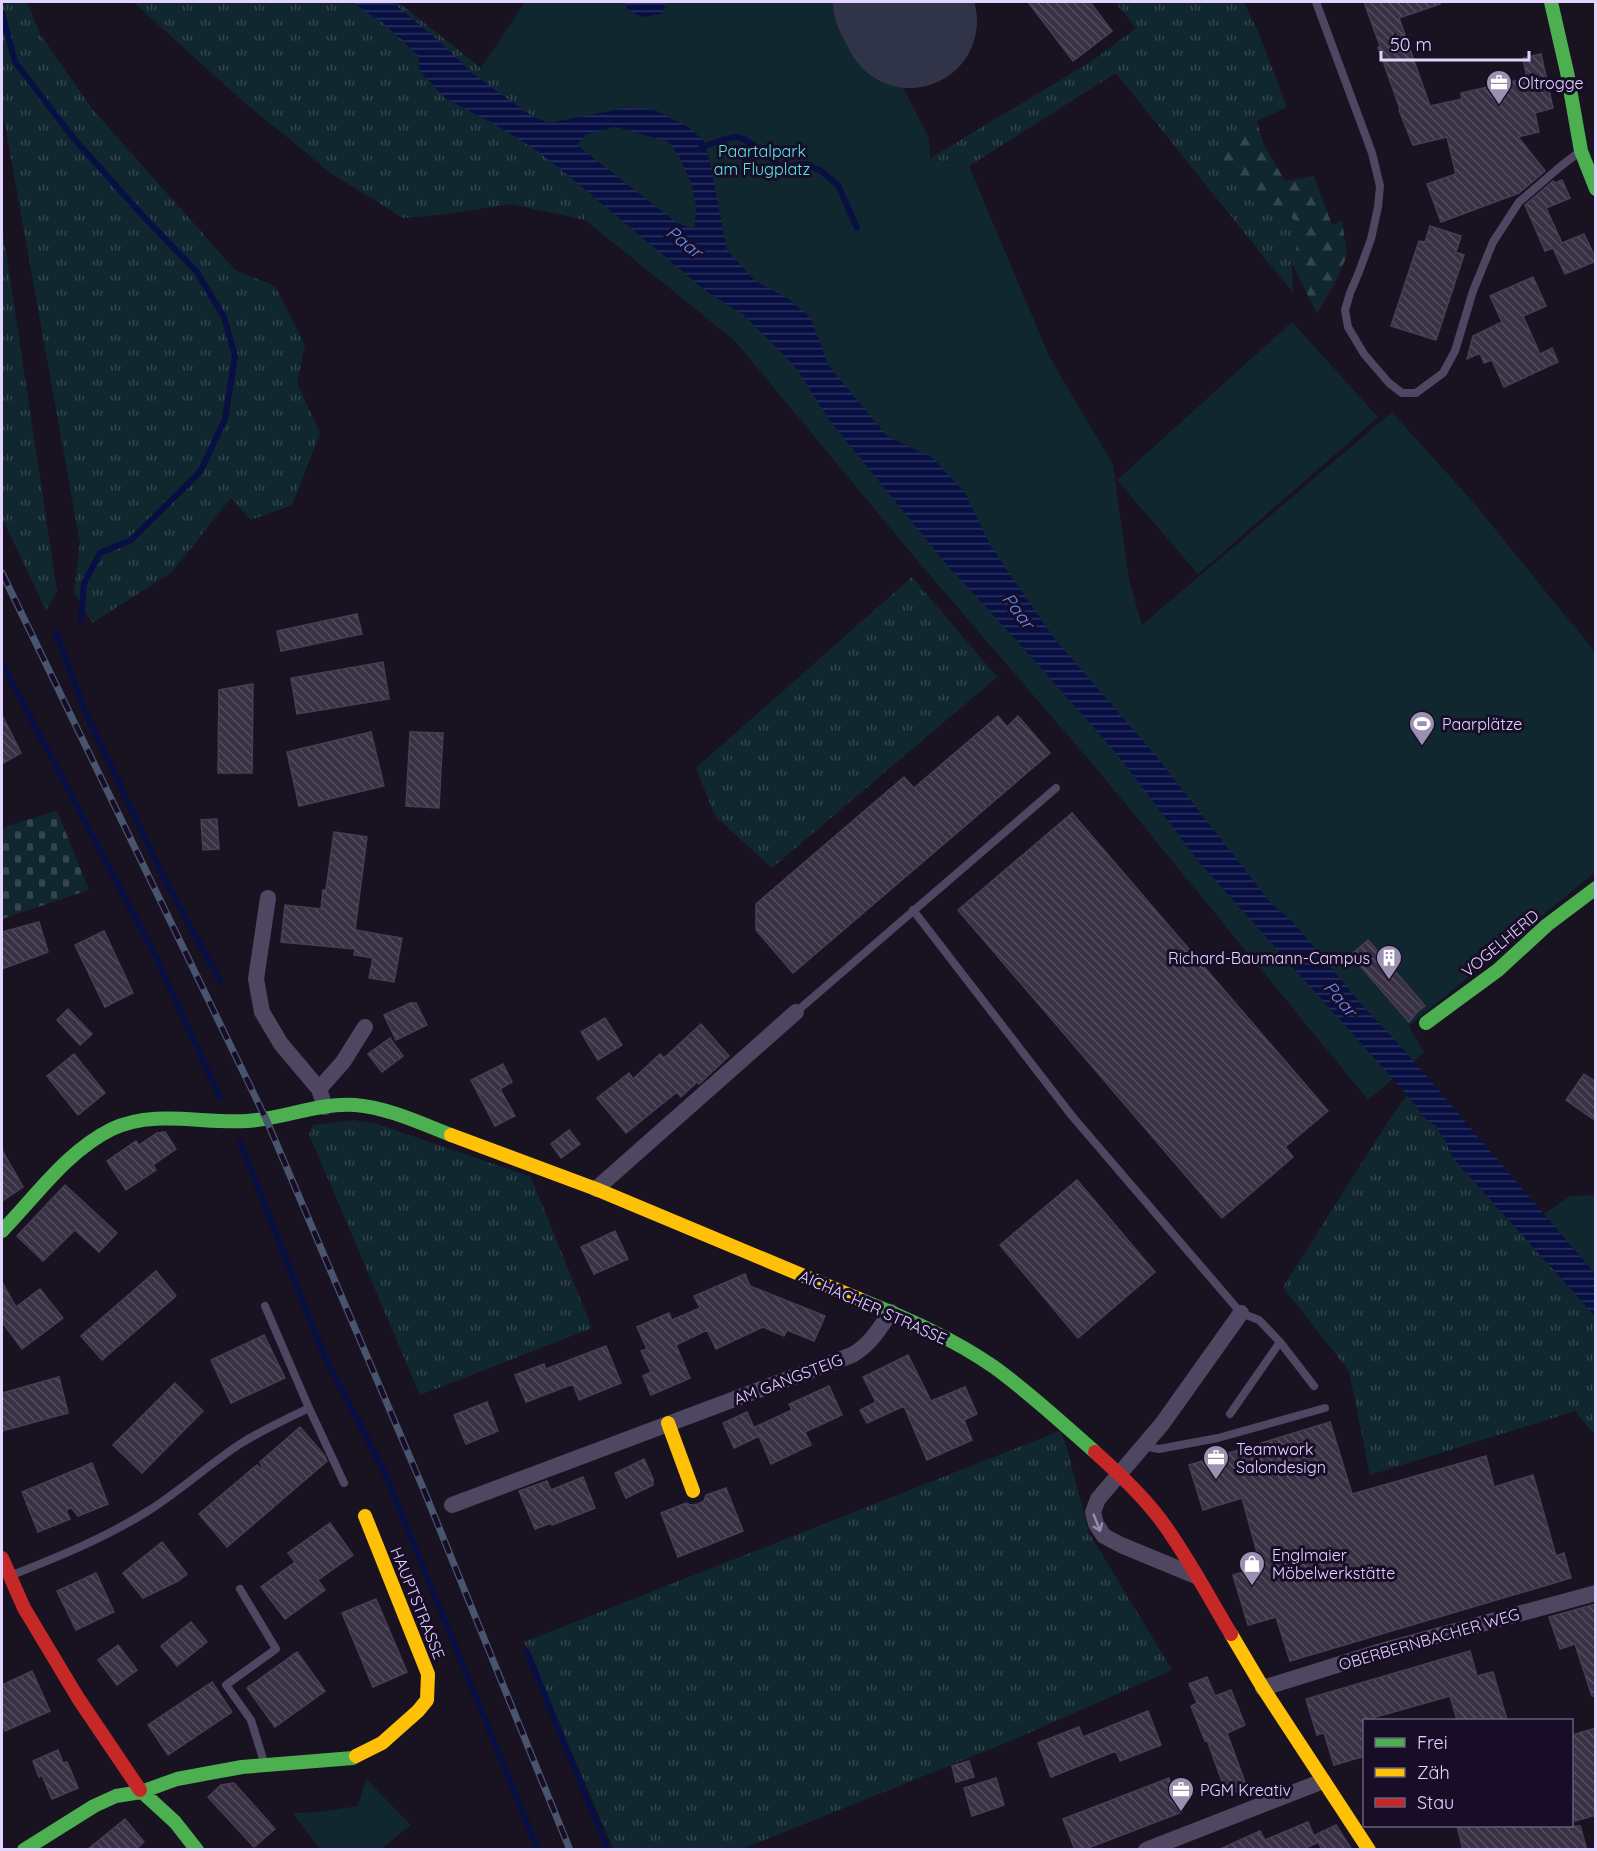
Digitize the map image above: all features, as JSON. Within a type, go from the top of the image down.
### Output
[{"type":"street","points":[[1551,2],[1596,189]]},
{"type":"street","name":"VOGELHERD","points":[[1426,1023],[1498,970],[1547,925],[1596,888]]},
{"type":"street","points":[[268,898],[256,978],[262,1012],[281,1044],[319,1089],[325,1107]]},
{"type":"street","points":[[596,1189],[796,1012]]},
{"type":"street","points":[[319,1089],[343,1062],[365,1027]]},
{"type":"street","name":"AICHACHER STRASSE","points":[[2,1231],[57,1173],[92,1141],[130,1122],[150,1118],[244,1121],[349,1105],[381,1110],[596,1189],[924,1326],[996,1369],[1035,1398],[1119,1474]]},
{"type":"street","name":"AM GANGSTEIG","points":[[452,1505],[852,1355],[872,1341],[891,1312]]},
{"type":"street","points":[[1196,1576],[1104,1536],[1096,1524],[1093,1512],[1098,1499],[1162,1424],[1241,1313]]},
{"type":"street","points":[[669,1423],[693,1491]]},
{"type":"street","points":[[1119,1474],[1160,1519],[1179,1547],[1263,1688],[1369,1850]]},
{"type":"street","name":"HAUPTSTRASSE","points":[[24,1850],[94,1806],[116,1796],[141,1792],[177,1779],[242,1767],[353,1758],[382,1743],[410,1719],[427,1700],[428,1674],[365,1516]]},
{"type":"street","points":[[2,1558],[9,1577],[49,1652],[78,1698],[141,1792],[175,1822],[196,1850]]},
{"type":"street","name":"OBERBERNBACHER WEG","points":[[1263,1688],[1385,1650],[1596,1593]]},
{"type":"street","points":[[1146,1850],[1323,1781]]},
{"type":"lane","points":[[1316,2],[1372,153],[1380,186],[1371,239],[1345,310],[1348,327],[1364,354],[1389,383],[1402,393],[1416,393],[1443,373],[1455,351],[1473,291],[1493,242],[1519,202],[1561,166],[1587,158]]},
{"type":"lane","points":[[796,1012],[1056,788]]},
{"type":"lane","points":[[913,910],[1072,1116],[1241,1313],[1259,1320],[1280,1342],[1314,1386]]},
{"type":"lane","points":[[265,1306],[344,1483]]},
{"type":"lane","points":[[1230,1414],[1280,1342]]},
{"type":"lane","points":[[9,1577],[78,1549],[150,1510],[240,1444],[309,1408]]},
{"type":"lane","points":[[1143,1446],[1159,1449],[1218,1438],[1324,1408]]},
{"type":"lane","points":[[240,1588],[276,1648],[226,1685],[251,1720],[265,1766]]},
{"type":"green space","points":[[2,2],[27,2],[40,34],[93,110],[235,270],[275,286],[305,345],[297,383],[320,433],[292,505],[251,520],[231,498],[172,572],[92,623],[74,592],[80,543],[2,108]]},
{"type":"green space","points":[[133,2],[398,2],[481,68],[568,128],[585,220],[511,204],[403,218],[332,174],[245,103]]},
{"type":"green space","name":"Paartalpark am Flugplatz","points":[[525,2],[859,2],[929,138],[930,159],[969,166],[1049,356],[1113,465],[1129,580],[1142,625],[1392,412],[1472,501],[1595,652],[1595,872],[1409,1026],[1424,1052],[1368,1100],[1096,768],[922,566],[735,341],[585,220],[568,128],[481,68]]},
{"type":"green space","points":[[1115,2],[1244,2],[1287,107],[1257,121],[1210,154],[1255,203],[1282,207],[1302,229],[1292,263],[1293,293],[1116,73],[969,166],[929,159],[1092,61],[1136,28]]},
{"type":"green space","points":[[1257,121],[1263,143],[1285,181],[1314,176],[1332,225],[1342,221],[1347,255],[1338,277],[1317,314],[1292,263],[1302,229],[1282,207],[1255,203],[1210,154]]},
{"type":"green space","points":[[2,225],[57,591],[46,610],[2,518]]},
{"type":"green space","points":[[1292,322],[1378,417],[1198,574],[1117,480]]},
{"type":"green space","points":[[912,577],[997,677],[772,868],[715,816],[696,768]]},
{"type":"green space","points":[[57,811],[89,890],[2,919],[2,830],[10,825]]},
{"type":"green space","points":[[1407,1095],[1428,1122],[1435,1125],[1452,1157],[1595,1316],[1595,1435],[1575,1411],[1370,1475],[1349,1371],[1283,1287]]},
{"type":"green space","points":[[353,1120],[377,1124],[531,1177],[592,1328],[420,1395],[309,1134],[313,1125]]},
{"type":"green space","points":[[1595,1195],[1595,1274],[1544,1214],[1570,1196]]},
{"type":"green space","points":[[1060,1431],[1066,1445],[1089,1533],[1172,1670],[1008,1742],[742,1849],[614,1850],[524,1642]]},
{"type":"green space","points":[[366,1779],[411,1825],[381,1849],[320,1849],[293,1813],[358,1806]]},
{"type":"water","name":"Paar","points":[[352,2],[392,2],[438,40],[472,73],[533,117],[549,123],[630,107],[655,110],[688,127],[704,141],[727,250],[755,281],[787,298],[811,318],[828,365],[887,436],[933,458],[965,493],[990,545],[1053,637],[1156,756],[1270,902],[1293,922],[1595,1274],[1595,1316],[1452,1157],[1435,1125],[1428,1122],[1407,1095],[1199,862],[1117,754],[946,564],[828,418],[797,369],[745,316],[706,291],[536,150],[496,125],[445,98],[419,70],[419,56],[383,23]],"holes":[[[616,127],[669,142],[680,158],[691,183],[696,205],[694,229],[677,223],[577,145],[587,134]]]},
{"type":"water","points":[[625,2],[667,2],[661,14],[642,17],[627,9]]},
{"type":"building","points":[[1028,2],[1090,2],[1112,31],[1073,61]]},
{"type":"building","points":[[1364,2],[1440,2],[1440,4],[1399,18],[1430,106],[1462,99],[1461,93],[1527,78],[1523,58],[1541,54],[1553,108],[1535,113],[1539,132],[1518,137],[1545,171],[1519,193],[1441,222],[1427,184],[1456,174],[1447,137],[1413,145],[1399,110]]},
{"type":"building","points":[[1562,180],[1570,198],[1546,208],[1562,243],[1584,234],[1596,259],[1596,261],[1565,274],[1553,248],[1545,251],[1525,205],[1553,181],[1555,183]]},
{"type":"building","points":[[1430,226],[1461,236],[1456,252],[1464,255],[1436,340],[1391,326],[1419,241],[1425,242]]},
{"type":"building","points":[[1533,277],[1546,306],[1523,316],[1540,354],[1552,348],[1558,362],[1504,387],[1492,360],[1484,363],[1480,353],[1467,359],[1473,336],[1502,322],[1490,296]]},
{"type":"building","points":[[357,614],[362,634],[281,651],[277,631]]},
{"type":"building","points":[[383,662],[389,699],[297,714],[291,678]]},
{"type":"building","points":[[253,684],[252,773],[218,773],[219,690]]},
{"type":"building","points":[[2,715],[21,753],[2,764]]},
{"type":"building","points":[[998,716],[1007,727],[1018,716],[1050,753],[793,973],[756,930],[756,904],[904,777],[914,788]]},
{"type":"building","points":[[371,732],[384,786],[299,806],[287,752]]},
{"type":"building","points":[[410,732],[443,733],[439,808],[406,806]]},
{"type":"building","points":[[1072,813],[1328,1111],[1285,1147],[1293,1157],[1222,1218],[958,910]]},
{"type":"building","points":[[217,819],[219,849],[203,850],[201,820]]},
{"type":"building","points":[[334,832],[367,837],[355,930],[402,938],[394,982],[369,978],[373,958],[354,955],[355,949],[281,942],[285,905],[321,909]]},
{"type":"building","points":[[39,922],[48,952],[2,969],[2,932]]},
{"type":"building","points":[[104,931],[133,993],[105,1007],[75,945]]},
{"type":"building","name":"Richard-Baumann-Campus","points":[[1368,940],[1425,1006],[1409,1022],[1351,955]]},
{"type":"building","points":[[410,1003],[416,1003],[427,1025],[396,1040],[384,1015]]},
{"type":"building","points":[[68,1009],[92,1034],[80,1045],[57,1020]]},
{"type":"building","points":[[605,1018],[622,1045],[598,1060],[581,1032]]},
{"type":"building","points":[[701,1024],[729,1056],[699,1084],[697,1082],[681,1097],[677,1092],[626,1133],[597,1098],[629,1073],[633,1079],[660,1054],[664,1058]]},
{"type":"building","points":[[390,1038],[403,1056],[382,1072],[368,1054]]},
{"type":"building","points":[[74,1054],[105,1093],[78,1115],[47,1076]]},
{"type":"building","points":[[503,1064],[512,1082],[500,1089],[515,1116],[495,1126],[471,1080]]},
{"type":"building","points":[[1584,1074],[1596,1082],[1596,1121],[1566,1100]]},
{"type":"building","points":[[569,1130],[580,1144],[561,1158],[551,1144]]},
{"type":"building","points":[[165,1132],[176,1149],[153,1165],[156,1170],[126,1190],[107,1161],[136,1141],[139,1145],[157,1133]]},
{"type":"building","points":[[2,1150],[23,1187],[2,1201]]},
{"type":"building","points":[[1077,1180],[1155,1272],[1078,1338],[1000,1245]]},
{"type":"building","points":[[65,1185],[117,1233],[99,1252],[75,1230],[43,1261],[17,1236]]},
{"type":"building","points":[[615,1231],[628,1259],[594,1274],[581,1247]]},
{"type":"building","points":[[156,1271],[176,1296],[102,1360],[81,1336]]},
{"type":"building","points":[[745,1274],[750,1286],[825,1316],[814,1341],[787,1330],[784,1336],[763,1327],[716,1349],[707,1330],[676,1345],[690,1378],[651,1395],[643,1376],[651,1372],[641,1351],[647,1349],[637,1327],[669,1313],[672,1320],[700,1308],[694,1296]]},
{"type":"building","points":[[2,1282],[16,1307],[40,1289],[63,1318],[22,1349],[2,1322]]},
{"type":"building","points":[[264,1335],[285,1378],[231,1403],[211,1360]]},
{"type":"building","points":[[606,1346],[621,1383],[579,1400],[573,1384],[526,1402],[515,1375],[544,1364],[546,1369]]},
{"type":"building","points":[[908,1355],[931,1401],[965,1387],[977,1414],[964,1420],[972,1440],[927,1460],[904,1406],[867,1423],[860,1410],[876,1402],[863,1377]]},
{"type":"building","points":[[59,1377],[68,1413],[2,1431],[2,1393]]},
{"type":"building","points":[[175,1383],[203,1411],[142,1473],[113,1445]]},
{"type":"building","points":[[829,1386],[842,1415],[805,1432],[811,1445],[771,1464],[755,1427],[792,1410],[789,1404]]},
{"type":"building","points":[[487,1402],[498,1431],[466,1444],[454,1415]]},
{"type":"building","points":[[747,1412],[758,1437],[734,1448],[723,1423]]},
{"type":"building","points":[[1330,1422],[1352,1494],[1486,1456],[1494,1487],[1533,1475],[1556,1556],[1564,1553],[1571,1578],[1290,1661],[1276,1617],[1248,1625],[1233,1575],[1261,1567],[1242,1498],[1203,1510],[1189,1465]]},
{"type":"building","points":[[300,1427],[327,1461],[227,1547],[199,1514],[257,1465],[264,1472],[260,1462]]},
{"type":"building","points":[[644,1459],[653,1479],[653,1485],[626,1498],[615,1473]]},
{"type":"building","points":[[92,1463],[108,1504],[78,1516],[71,1507],[66,1511],[70,1519],[38,1532],[22,1492]]},
{"type":"building","points":[[583,1477],[595,1508],[552,1525],[551,1523],[535,1529],[519,1491],[547,1481],[551,1490]]},
{"type":"building","points":[[726,1488],[743,1531],[678,1557],[661,1513],[686,1503],[698,1504],[704,1501],[706,1495]]},
{"type":"building","points":[[330,1523],[353,1555],[318,1580],[325,1590],[285,1619],[261,1587],[295,1562],[288,1553]]},
{"type":"building","points":[[162,1542],[187,1574],[178,1581],[143,1598],[123,1573]]},
{"type":"building","points":[[96,1573],[114,1612],[76,1630],[57,1591]]},
{"type":"building","points":[[376,1599],[407,1672],[373,1687],[342,1613]]},
{"type":"building","points":[[1596,1604],[1596,1696],[1592,1696],[1575,1644],[1560,1649],[1549,1617]]},
{"type":"building","points":[[191,1622],[207,1642],[177,1666],[161,1646]]},
{"type":"building","points":[[118,1645],[137,1670],[117,1685],[98,1660]]},
{"type":"building","points":[[1470,1651],[1477,1676],[1493,1672],[1507,1719],[1457,1719],[1450,1696],[1363,1719],[1363,1757],[1334,1765],[1324,1733],[1317,1735],[1306,1699]]},
{"type":"building","points":[[297,1652],[325,1691],[275,1727],[247,1688]]},
{"type":"building","points":[[32,1671],[50,1711],[5,1731],[2,1722],[2,1685]]},
{"type":"building","points":[[1207,1677],[1215,1696],[1231,1690],[1245,1725],[1227,1733],[1247,1788],[1227,1795],[1207,1740],[1205,1741],[1191,1706],[1197,1703],[1189,1684]]},
{"type":"building","points":[[212,1682],[232,1712],[168,1755],[148,1725]]},
{"type":"building","points":[[1148,1711],[1161,1745],[1120,1761],[1116,1751],[1051,1777],[1038,1743],[1079,1727],[1083,1737]]},
{"type":"building","points":[[1596,1728],[1596,1815],[1573,1822],[1573,1735]]},
{"type":"building","points":[[58,1750],[63,1763],[67,1762],[78,1788],[52,1799],[33,1761]]},
{"type":"building","points":[[969,1761],[974,1777],[956,1782],[952,1766]]},
{"type":"building","points":[[996,1778],[1004,1805],[972,1816],[964,1788]]},
{"type":"building","points":[[1169,1778],[1182,1812],[1083,1850],[1075,1850],[1063,1819]]},
{"type":"building","points":[[234,1783],[275,1829],[254,1847],[208,1797],[221,1785]]},
{"type":"building","points":[[125,1819],[144,1842],[135,1850],[87,1850]]},
{"type":"building","points":[[1308,1822],[1317,1843],[1302,1850],[1218,1850],[1260,1831],[1265,1840]]},
{"type":"building","points":[[1336,1825],[1352,1850],[1322,1850],[1315,1835]]},
{"type":"building","points":[[1580,1826],[1587,1850],[1463,1850],[1457,1827]]},
{"type":"waterway","points":[[2,13],[15,62],[75,140],[197,272],[224,317],[235,356],[225,419],[200,472],[131,540],[100,553],[84,583],[81,620]]},
{"type":"waterway","points":[[699,149],[737,137],[754,145],[781,167],[807,164],[821,171],[838,185],[857,228]]},
{"type":"waterway","points":[[56,632],[84,709],[162,874],[220,981]]},
{"type":"waterway","points":[[2,663],[156,957],[220,1098]]},
{"type":"waterway","points":[[240,1142],[324,1355],[384,1471],[538,1850]]},
{"type":"waterway","points":[[527,1652],[608,1850]]},
{"type":"runway","points":[[900,2],[910,21]]},
{"type":"railway","points":[[2,573],[266,1119],[423,1488],[570,1850]]},
{"type":"traffic: fast","points":[[1551,2],[1567,72],[1581,151],[1596,189]]},
{"type":"traffic: fast","points":[[1426,1023],[1498,970],[1547,925],[1596,888]]},
{"type":"traffic: fast","points":[[2,1231],[53,1175],[81,1149],[112,1129],[128,1123],[162,1118],[261,1120],[315,1108],[355,1105],[392,1113],[451,1135]]},
{"type":"traffic: fast","points":[[859,1299],[928,1329],[994,1367],[1046,1408],[1095,1452]]},
{"type":"traffic: fast","points":[[24,1850],[94,1806],[116,1796],[141,1792],[177,1779],[242,1767],[356,1756]]},
{"type":"traffic: fast","points":[[140,1790],[175,1822],[197,1850]]},
{"type":"traffic: slow","points":[[451,1135],[596,1189],[859,1299]]},
{"type":"traffic: slow","points":[[668,1423],[693,1491]]},
{"type":"traffic: slow","points":[[356,1756],[382,1743],[418,1711],[427,1700],[428,1674],[365,1516]]},
{"type":"traffic: slow","points":[[1231,1634],[1263,1688],[1369,1850]]},
{"type":"traffic: jam","points":[[1095,1452],[1137,1492],[1160,1519],[1231,1634]]},
{"type":"traffic: jam","points":[[2,1558],[24,1608],[78,1698],[140,1790]]},
{"type":"place","name":"Oltrogge","points":[[1499,106]]},
{"type":"place","name":"Paarplätze","points":[[1422,747]]},
{"type":"place","name":"Richard-Baumann-Campus","points":[[1389,981]]},
{"type":"place","name":"Teamwork Salondesign","points":[[1216,1481]]},
{"type":"place","name":"Englmaier Möbelwerkstätte","points":[[1252,1587]]},
{"type":"place","name":"PGM Kreativ","points":[[1181,1813]]}]
